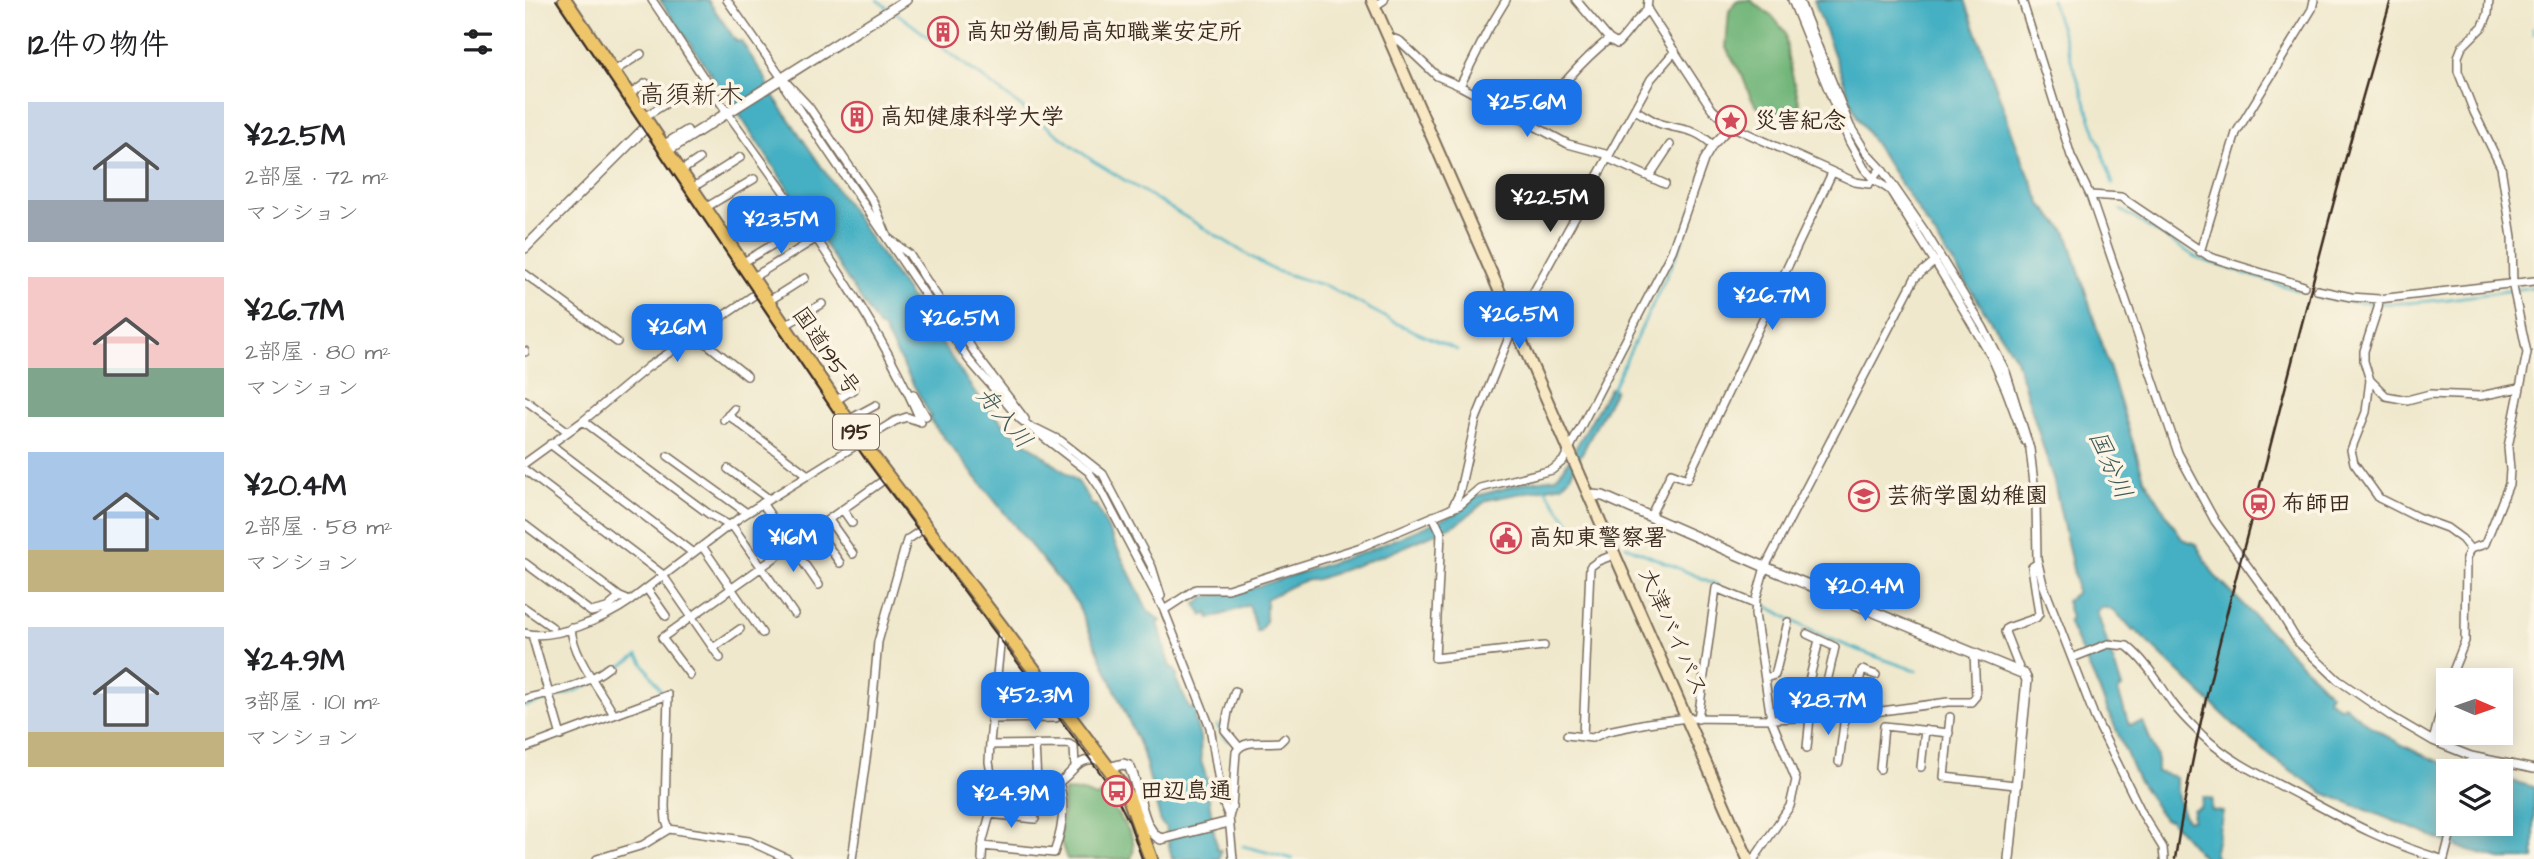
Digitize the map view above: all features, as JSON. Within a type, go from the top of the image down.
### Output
[{"type":"highway","name":"国道195号","points":[[565,0],[863,442],[1106,764],[1129,799],[1151,859]]},
{"type":"main road","name":"大津バイパス","points":[[1377,2],[1388,37],[1615,554],[1693,719],[1748,859]]},
{"type":"street","points":[[652,0],[823,250],[926,416]]},
{"type":"street","points":[[727,0],[780,78],[809,107],[873,201],[888,238],[909,254],[957,327],[1023,417],[1037,429],[1061,441],[1103,474],[1152,567],[1164,610],[1210,727],[1233,859]]},
{"type":"street","points":[[665,148],[906,0]]},
{"type":"street","points":[[1460,86],[1506,0]]},
{"type":"street","points":[[1576,0],[1609,39],[1617,44],[1649,10]]},
{"type":"street","points":[[1648,0],[1649,10],[1711,109],[1731,126],[1855,182],[1869,184],[1881,168]]},
{"type":"street","points":[[1792,0],[1849,141],[1864,168],[1873,179],[1889,190],[1935,261],[1992,358],[2032,461]]},
{"type":"street","points":[[1799,0],[1850,126],[1953,277],[2006,372],[2026,429],[2032,461],[2038,563],[2046,593],[2075,657],[2095,718],[2143,815],[2163,848],[2164,859]]},
{"type":"street","points":[[2022,0],[2071,156],[2090,195],[2178,453],[2215,521],[2275,604],[2298,642],[2338,680],[2392,717],[2433,741],[2470,758],[2534,769]]},
{"type":"street","points":[[2200,252],[2237,133],[2312,9],[2314,0]]},
{"type":"street","points":[[2454,668],[2465,641],[2466,559],[2470,549],[2485,544],[2509,484],[2508,447],[2527,348],[2514,288],[2511,237],[2501,167],[2474,113],[2458,71],[2462,47],[2483,26],[2488,14],[2489,0]]},
{"type":"street","points":[[1388,37],[1400,41],[1437,76],[1568,144],[1608,157],[1665,184]]},
{"type":"street","points":[[1532,125],[1555,92],[1591,53],[1609,39]]},
{"type":"street","points":[[1452,508],[1459,494],[1476,419],[1515,325],[1651,79],[1675,51]]},
{"type":"street","points":[[614,71],[641,54]]},
{"type":"street","points":[[525,248],[646,121],[706,79]]},
{"type":"street","points":[[629,94],[646,83]]},
{"type":"street","points":[[1635,110],[1659,123],[1677,125],[1695,132],[1713,145]]},
{"type":"street","points":[[1164,610],[1196,589],[1227,589],[1360,547],[1435,518],[1460,505],[1480,488],[1552,470],[1563,461],[1672,251],[1704,159],[1731,126]]},
{"type":"street","points":[[665,148],[687,130]]},
{"type":"street","points":[[1649,177],[1669,145]]},
{"type":"street","points":[[692,188],[741,157]]},
{"type":"street","points":[[682,173],[700,161]]},
{"type":"street","points":[[1650,517],[1671,473],[1687,479],[1832,173]]},
{"type":"street","points":[[705,208],[754,179]]},
{"type":"street","points":[[2090,195],[2121,197],[2200,252],[2225,263],[2304,286]]},
{"type":"street","points":[[742,263],[784,238],[783,232]]},
{"type":"street","points":[[752,278],[793,249],[812,240]]},
{"type":"street","points":[[1754,859],[1790,806],[1796,780],[1771,719],[1765,678],[1755,604],[1765,567],[1915,278],[1935,261]]},
{"type":"street","points":[[525,274],[617,342]]},
{"type":"street","points":[[525,463],[583,421],[648,367],[696,335],[764,296],[805,278]]},
{"type":"street","points":[[2317,290],[2378,303],[2514,288],[2534,281]]},
{"type":"street","points":[[2378,303],[2364,351],[2370,380],[2366,412],[2351,450],[2354,463],[2379,498],[2417,517],[2448,528],[2470,549]]},
{"type":"street","points":[[784,327],[822,304]]},
{"type":"street","points":[[696,335],[747,376]]},
{"type":"street","points":[[2370,380],[2386,396],[2407,400],[2430,394],[2480,396],[2519,388]]},
{"type":"street","points":[[561,736],[529,634],[545,636],[618,610],[765,501],[903,418],[921,422],[904,382]]},
{"type":"street","points":[[835,401],[854,390]]},
{"type":"street","points":[[525,400],[567,431]]},
{"type":"street","points":[[848,420],[876,405]]},
{"type":"street","points":[[728,415],[808,475]]},
{"type":"street","points":[[583,421],[709,514],[734,528],[794,614]]},
{"type":"street","points":[[549,444],[693,553]]},
{"type":"street","points":[[668,456],[691,468],[747,513]]},
{"type":"street","points":[[729,469],[765,501],[791,546],[819,585]]},
{"type":"street","points":[[525,470],[664,576],[720,658]]},
{"type":"street","points":[[690,675],[662,638],[888,477]]},
{"type":"street","points":[[1591,495],[1603,496],[1765,567],[2024,674],[2027,680],[2009,859]]},
{"type":"street","points":[[842,510],[852,523]]},
{"type":"street","points":[[1435,518],[1441,533],[1435,658],[1544,646]]},
{"type":"street","points":[[829,520],[853,554]]},
{"type":"street","points":[[525,525],[620,597],[630,601]]},
{"type":"street","points":[[852,859],[870,730],[878,642],[907,540],[926,527]]},
{"type":"street","points":[[816,529],[840,563]]},
{"type":"street","points":[[702,546],[762,634]]},
{"type":"street","points":[[1583,737],[1590,566],[1615,554]]},
{"type":"street","points":[[525,563],[591,612],[607,608],[620,597]]},
{"type":"street","points":[[2021,673],[2005,632],[2007,628],[2036,618],[2039,614],[2032,567],[2038,563]]},
{"type":"street","points":[[1693,719],[1716,588],[1755,604]]},
{"type":"street","points":[[647,589],[666,616]]},
{"type":"street","points":[[525,608],[552,628]]},
{"type":"street","points":[[1765,678],[1775,675],[1788,622]]},
{"type":"street","points":[[982,859],[982,846],[995,796],[989,762],[991,719],[1002,627]]},
{"type":"street","points":[[571,628],[588,675],[614,715]]},
{"type":"street","points":[[713,648],[740,629]]},
{"type":"street","points":[[1807,634],[1835,647],[1819,717]]},
{"type":"street","points":[[1800,718],[1819,640]]},
{"type":"street","points":[[2075,657],[2108,644],[2127,646],[2156,677],[2174,705],[2192,725],[2206,739],[2248,768],[2375,836],[2443,859],[2450,836]]},
{"type":"street","points":[[1567,735],[1593,738],[1647,723],[1693,719],[1819,717],[1948,702],[1971,702],[1976,696],[1975,653]]},
{"type":"street","points":[[525,699],[568,690],[609,667]]},
{"type":"street","points":[[1839,762],[1848,715],[1862,670],[1876,675]]},
{"type":"street","points":[[1235,691],[1225,730],[1239,747]]},
{"type":"street","points":[[525,748],[668,695],[664,807],[670,829]]},
{"type":"street","points":[[991,719],[1056,718],[1066,711]]},
{"type":"street","points":[[1807,748],[1810,717]]},
{"type":"street","points":[[1950,717],[1944,777],[2015,785]]},
{"type":"street","points":[[1880,769],[1884,726],[1949,733]]},
{"type":"street","points":[[1921,767],[1925,730]]},
{"type":"street","points":[[2433,741],[2436,730]]},
{"type":"street","points":[[990,745],[1072,745],[1083,735]]},
{"type":"street","points":[[1227,820],[1232,807],[1236,752],[1239,747],[1248,743],[1280,742],[1284,738]]},
{"type":"street","points":[[1035,744],[1037,782]]},
{"type":"street","points":[[995,796],[998,797],[1023,784],[1059,783],[1071,773],[1075,765],[1072,745]]},
{"type":"street","points":[[1075,765],[1086,760],[1129,766],[1148,828],[1161,839],[1227,820]]},
{"type":"street","points":[[982,846],[1054,856],[1062,825],[1063,802],[1059,783]]},
{"type":"street","points":[[989,814],[1035,819]]},
{"type":"street","points":[[597,859],[643,845],[670,829],[749,841],[788,859]]},
{"type":"green space","points":[[1750,0],[1773,17],[1785,32],[1788,58],[1801,110],[1799,116],[1759,108],[1751,98],[1742,75],[1726,48],[1729,11],[1736,1]]},
{"type":"green space","points":[[1064,791],[1083,792],[1096,797],[1106,794],[1130,833],[1134,850],[1131,859],[1067,859],[1060,840]]},
{"type":"water","points":[[660,0],[708,0],[736,41],[741,41],[767,81],[770,91],[974,391],[1007,428],[1079,483],[1092,505],[1096,505],[1148,611],[1161,621],[1158,623],[1167,657],[1190,709],[1199,705],[1201,713],[1194,717],[1200,737],[1201,761],[1210,789],[1208,793],[1217,850],[1221,850],[1219,859],[1172,859],[1143,753],[1077,603],[929,419],[931,417],[882,327],[879,327],[737,111]]},
{"type":"water","name":"国分川","points":[[1814,0],[1965,0],[2018,149],[2041,204],[2067,233],[2144,478],[2182,539],[2196,544],[2214,575],[2330,693],[2328,699],[2340,708],[2344,705],[2403,745],[2436,760],[2436,836],[2513,836],[2513,781],[2534,787],[2534,859],[2501,859],[2469,851],[2324,793],[2246,736],[2118,615],[2110,609],[2100,608],[2097,612],[2122,688],[2118,691],[2129,725],[2143,722],[2157,756],[2157,772],[2176,777],[2178,799],[2187,820],[2192,820],[2193,810],[2200,807],[2203,797],[2212,799],[2211,810],[2223,812],[2214,855],[2218,859],[2204,859],[2170,820],[2164,819],[2137,778],[2068,622],[2071,618],[2066,601],[2076,593],[2076,583],[2054,482],[2016,359],[1857,117]]},
{"type":"water","points":[[1610,388],[1615,390],[1569,478],[1562,485],[1487,500],[1459,523],[1390,553],[1291,586],[1266,599],[1266,621],[1259,632],[1249,605],[1210,619],[1208,613],[1202,616],[1196,604],[1203,600],[1202,597],[1237,593],[1365,552],[1457,513],[1477,496],[1527,482],[1555,478],[1564,468]]},
{"type":"waterway","points":[[877,0],[888,8]]},
{"type":"waterway","points":[[2051,0],[2113,184]]},
{"type":"waterway","points":[[894,11],[1093,161],[1273,270],[1329,287],[1398,324],[1457,350]]},
{"type":"waterway","points":[[2533,28],[2534,34]]},
{"type":"waterway","points":[[1611,391],[1679,250],[1692,209]]},
{"type":"waterway","points":[[2121,210],[2199,259],[2300,291]]},
{"type":"waterway","points":[[2315,296],[2369,303],[2424,302],[2534,287]]},
{"type":"waterway","points":[[1543,486],[1575,527]]},
{"type":"waterway","points":[[1626,546],[1718,585]]},
{"type":"waterway","points":[[1760,603],[1821,635],[1917,671]]},
{"type":"waterway","points":[[525,706],[585,687],[638,655],[662,692]]},
{"type":"waterway","points":[[1217,725],[1223,737],[1229,741]]},
{"type":"waterway","points":[[1243,846],[1293,859]]},
{"type":"tram line","points":[[556,0],[865,459],[1113,790],[1129,822],[1142,859]]},
{"type":"railway","points":[[2175,859],[2194,756],[2229,603],[2358,112],[2391,0]]},
{"type":"place","name":"高知労働局高知職業安定所","points":[[943,32]]},
{"type":"place","name":"高知健康科学大学","points":[[857,117]]},
{"type":"place","name":"災害紀念","points":[[1731,121]]},
{"type":"place","name":"芸術学園幼稚園","points":[[1864,496]]},
{"type":"place","name":"布師田","points":[[2259,504]]},
{"type":"place","name":"高知東警察署","points":[[1506,538]]},
{"type":"place","name":"田辺島通","points":[[1117,791]]},
{"type":"district","name":"高須新木","points":[[691,95]]},
{"type":"water label","name":"舟入川","points":[[1004,418]]}]
